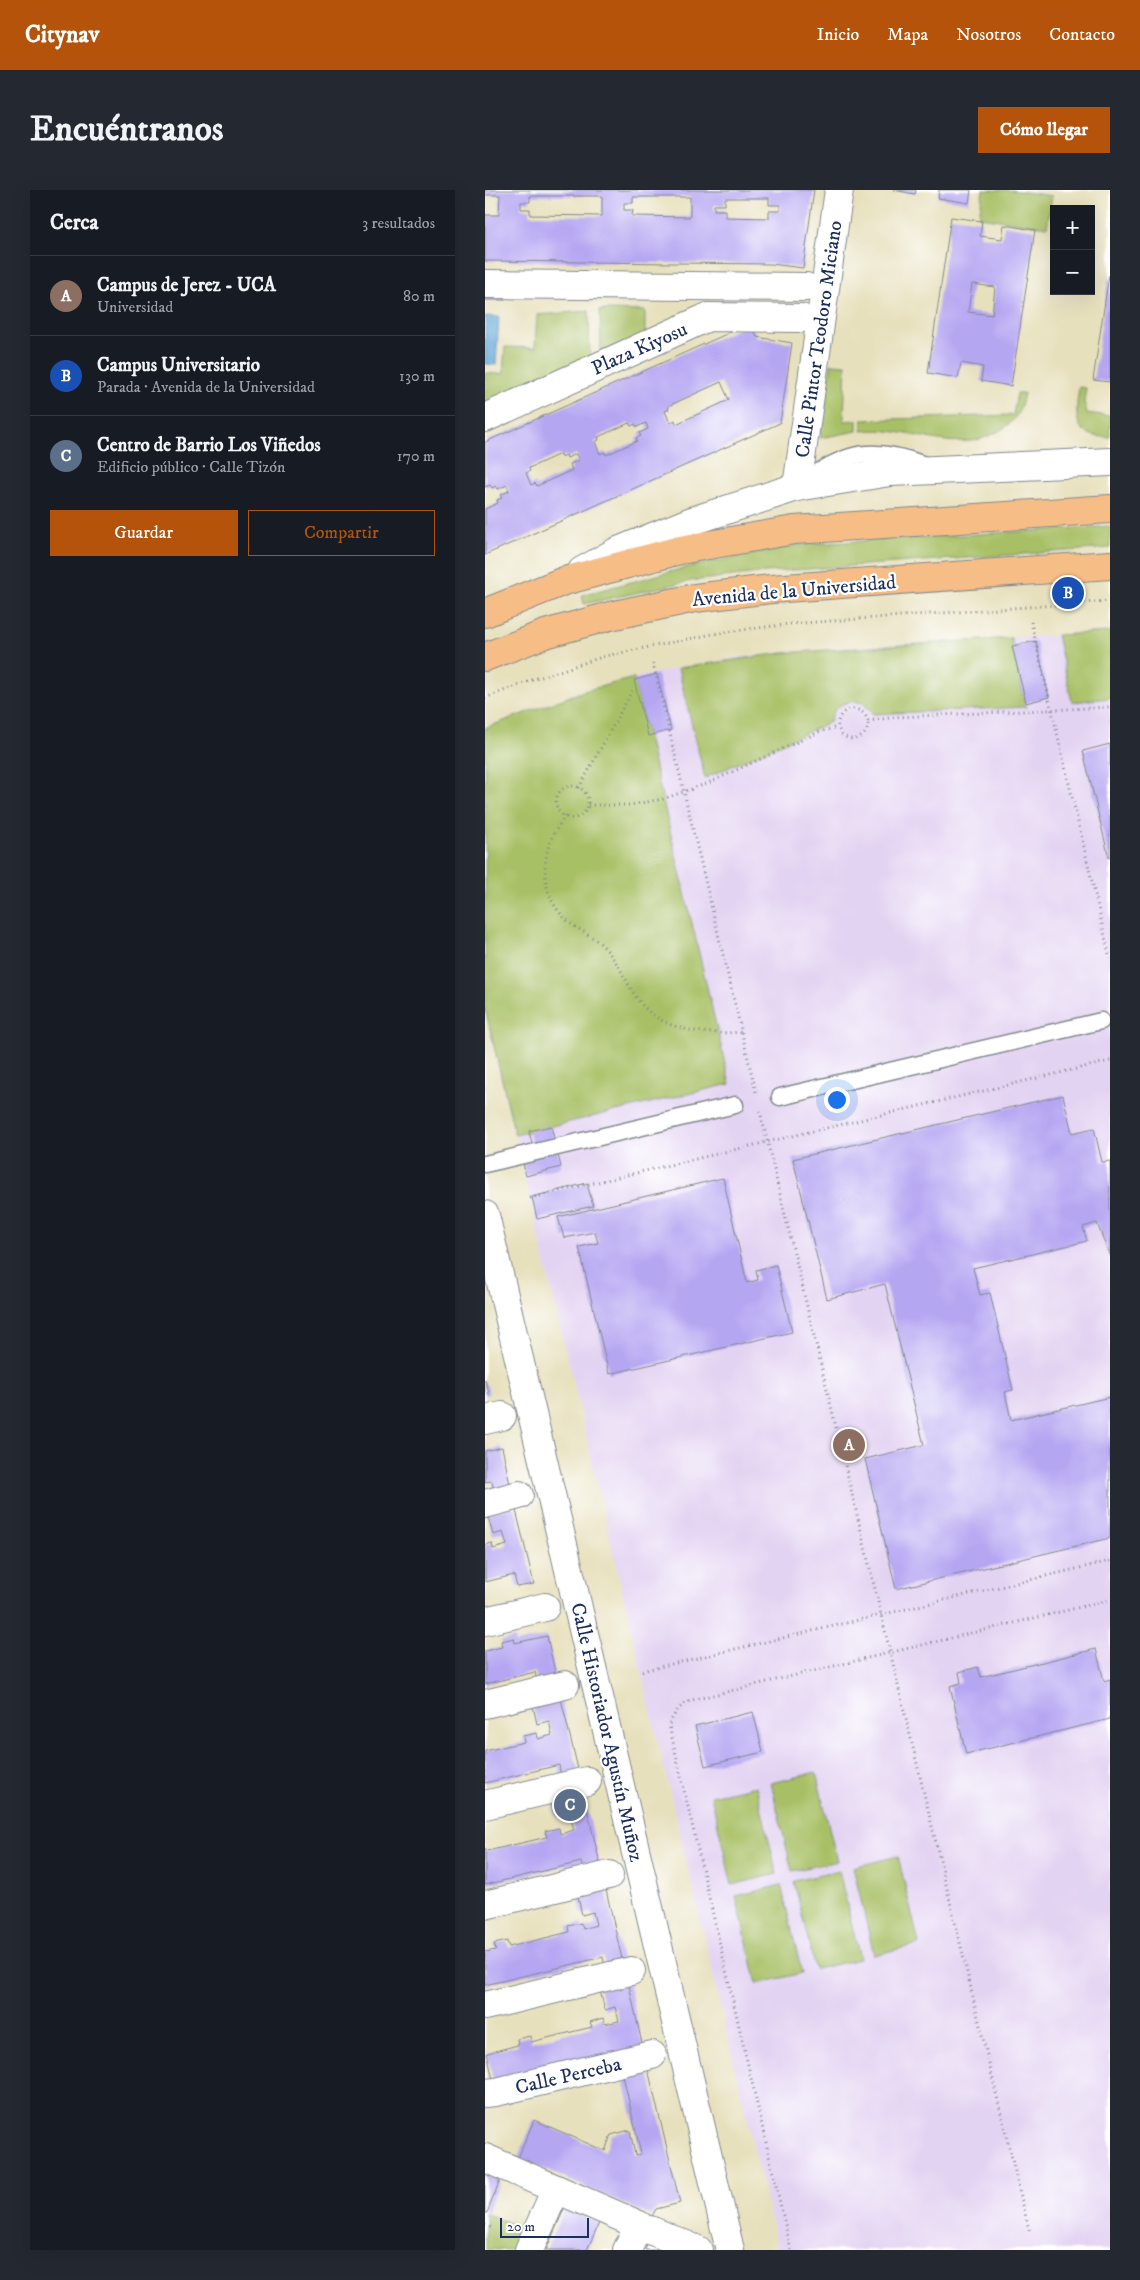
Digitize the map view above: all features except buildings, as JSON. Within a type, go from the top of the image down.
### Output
[{"type":"main road","points":[[485,613],[564,581],[681,550],[794,530],[1110,509]]},
{"type":"main road","name":"Avenida de la Universidad","points":[[485,657],[545,634],[610,616],[695,598],[771,589],[1110,565]]},
{"type":"street","name":"Calle Pintor Teodoro Miciano","points":[[797,487],[839,190]]},
{"type":"street","points":[[485,284],[806,288]]},
{"type":"street","name":"Plaza Kiyosu","points":[[485,418],[708,317],[801,318]]},
{"type":"street","points":[[564,581],[616,552],[692,521],[797,487],[890,472],[1110,462]]},
{"type":"street","name":"Calle Historiador Agustín Muñoz","points":[[485,1215],[730,2250]]},
{"type":"street","points":[[485,1504],[519,1495]]},
{"type":"street","points":[[485,1621],[545,1607]]},
{"type":"street","points":[[485,1704],[565,1685]]},
{"type":"street","points":[[485,1805],[587,1781]]},
{"type":"street","points":[[485,1905],[609,1875]]},
{"type":"street","points":[[485,2006],[631,1971]]},
{"type":"street","name":"Calle Perceba","points":[[485,2093],[652,2056]]},
{"type":"street","points":[[485,2158],[698,2250]]},
{"type":"street","points":[[529,2250],[556,2189]]},
{"type":"street","points":[[627,2250],[645,2227]]},
{"type":"lane","points":[[780,1097],[1101,1021]]},
{"type":"lane","points":[[485,1164],[735,1105]]},
{"type":"path","points":[[485,698],[531,680],[605,656],[718,633],[789,624],[1110,601]]},
{"type":"path","points":[[1031,622],[1110,958]]},
{"type":"path","points":[[653,663],[757,1096]]},
{"type":"path","points":[[579,788],[632,691]]},
{"type":"path","points":[[869,720],[896,717],[1110,707]]},
{"type":"path","points":[[847,710],[862,711],[869,720],[867,732],[856,739],[844,736],[839,727],[839,717],[847,710]]},
{"type":"path","points":[[588,805],[630,805],[663,800],[706,784],[819,732],[839,727]]},
{"type":"path","points":[[569,787],[579,788],[586,794],[588,805],[580,816],[575,818],[565,816],[558,810],[556,804],[558,796],[569,787]]},
{"type":"path","points":[[565,816],[550,842],[545,869],[549,894],[562,915],[602,945],[618,964],[638,999],[656,1017],[686,1029],[719,1034],[743,1032]]},
{"type":"path","points":[[530,1198],[1110,1061]]},
{"type":"path","points":[[759,1106],[1030,2234]]},
{"type":"path","points":[[642,1671],[1110,1561]]},
{"type":"path","points":[[791,2250],[669,1725],[681,1705],[692,1700],[1110,1600]]},
{"type":"path","points":[[485,2225],[492,2228]]},
{"type":"shaded area","points":[[1110,632],[1110,2250],[778,2250],[485,1008],[485,728],[541,706],[616,682],[678,668],[741,657],[870,646]]},
{"type":"green space","points":[[983,190],[1011,190],[1052,196],[1047,227],[979,217]]},
{"type":"green space","points":[[600,310],[645,311],[645,341],[601,361]]},
{"type":"green space","points":[[589,311],[590,365],[485,412],[485,373],[503,374],[505,347],[535,348],[537,315]]},
{"type":"green space","points":[[831,364],[846,365],[844,421],[857,420],[857,431],[820,438]]},
{"type":"green space","points":[[1079,387],[1086,388],[1084,402],[1087,413],[1110,416],[1110,437],[1089,434],[1082,429],[1077,416]]},
{"type":"green space","points":[[1017,393],[1024,393],[1016,416],[1008,425],[981,439],[964,442],[948,441],[879,430],[862,431],[862,420],[1013,415]]},
{"type":"green space","points":[[1110,526],[1110,548],[766,572],[691,581],[584,604],[582,595],[688,567],[796,545]]},
{"type":"green space","points":[[1110,632],[1110,698],[1072,702],[1057,635]]},
{"type":"green space","points":[[1011,638],[1026,707],[873,714],[863,703],[846,703],[834,711],[830,722],[705,778],[678,668],[782,653]]},
{"type":"green space","points":[[634,678],[730,1084],[515,1135],[485,1008],[485,728],[584,691]]},
{"type":"green space","points":[[816,1772],[837,1861],[792,1871],[771,1783]]},
{"type":"green space","points":[[756,1786],[777,1874],[732,1885],[711,1796]]},
{"type":"green space","points":[[898,1856],[919,1944],[874,1955],[853,1867]]},
{"type":"green space","points":[[839,1871],[860,1959],[815,1969],[794,1881]]},
{"type":"green space","points":[[781,1885],[802,1973],[757,1984],[736,1896]]},
{"type":"green space","points":[[485,2213],[521,2228],[524,2232],[518,2250],[485,2250]]},
{"type":"water","points":[[485,316],[499,317],[496,365],[485,364]]},
{"type":"place","name":"Campus Universitario","points":[[1068,593]]},
{"type":"place","name":"Campus de Jerez - UCA","points":[[849,1445]]},
{"type":"place","name":"Centro de Barrio Los Viñedos","points":[[570,1805]]}]
